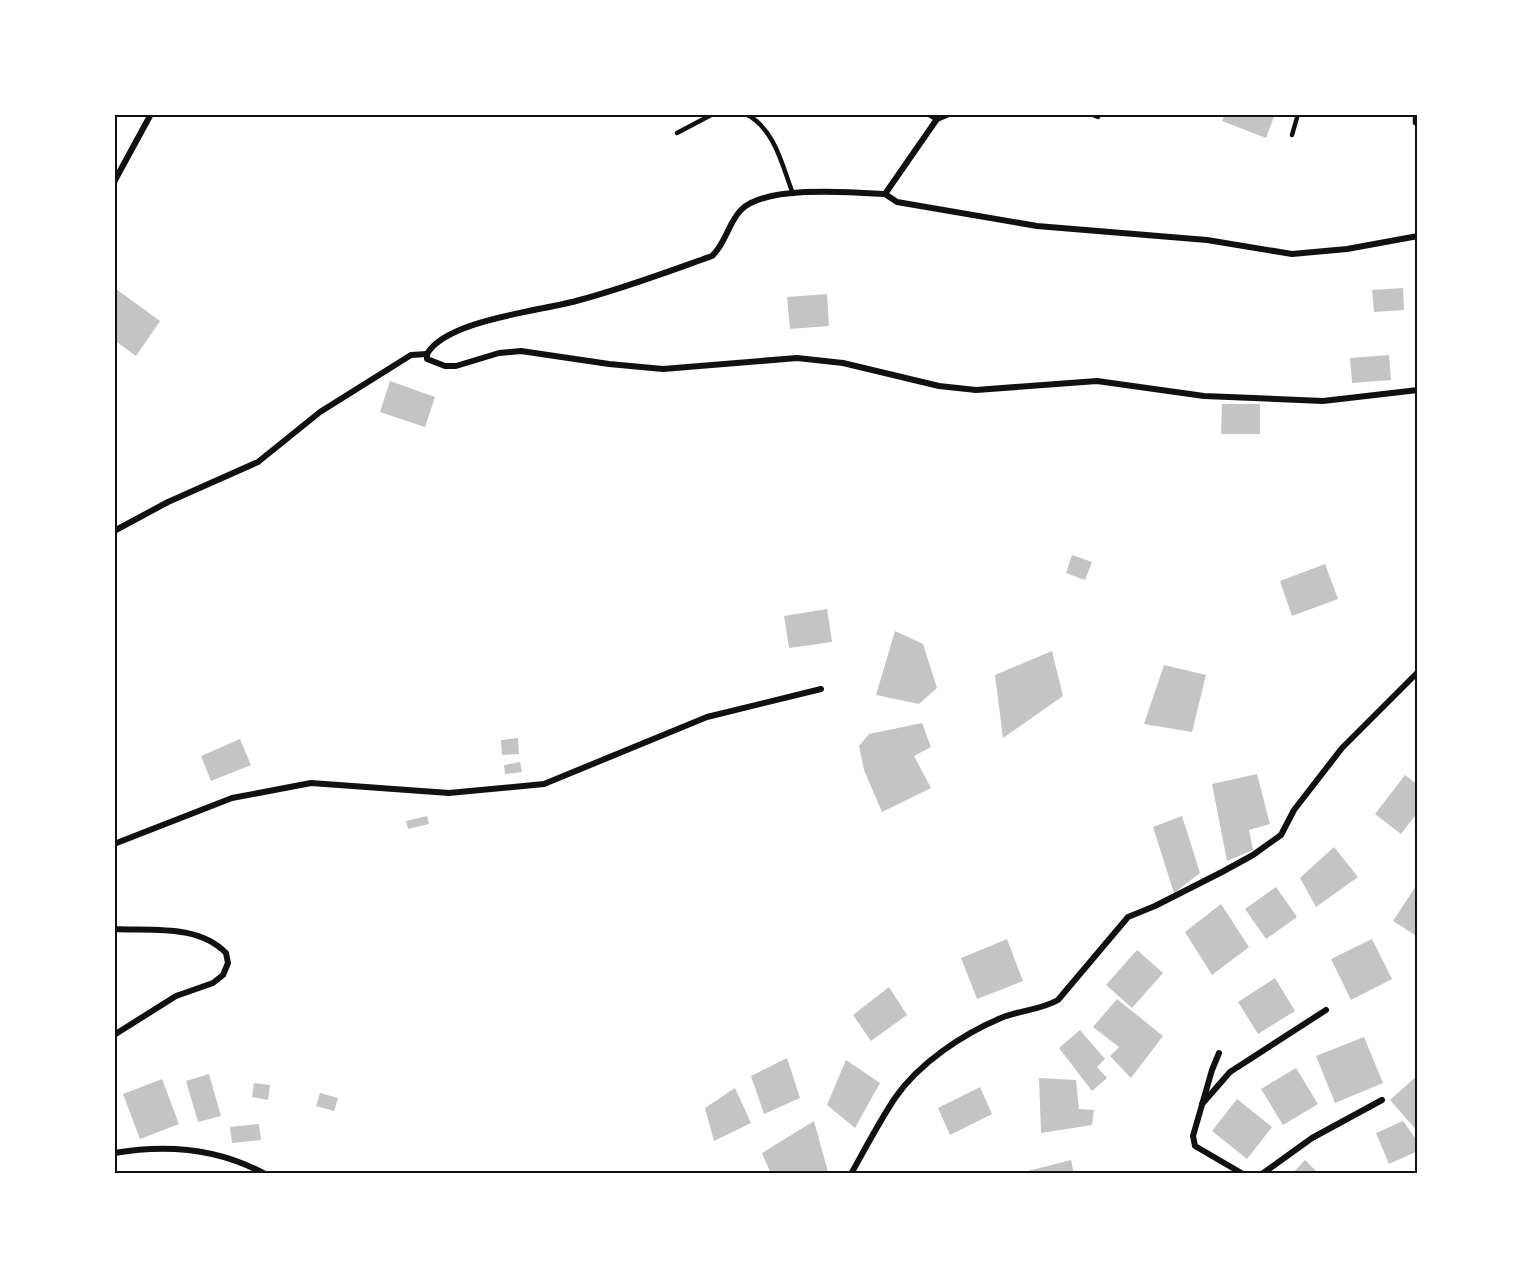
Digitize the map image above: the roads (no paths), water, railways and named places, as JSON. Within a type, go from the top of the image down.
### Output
[{"type":"street","points":[[114,182],[151,114]]},
{"type":"street","points":[[929,114],[938,119]]},
{"type":"street","points":[[885,194],[938,119],[949,114]]},
{"type":"street","points":[[114,531],[168,502],[258,462],[321,412],[411,355],[427,354],[441,339],[456,331],[542,307],[574,302],[712,256],[721,248],[735,218],[743,208],[758,199],[824,191],[885,194],[897,202],[1037,226],[1207,240],[1292,254],[1337,250],[1418,236]]},
{"type":"street","points":[[427,354],[427,359],[445,366],[466,365],[499,353],[520,351],[663,369],[797,358],[843,363],[939,386],[976,390],[1097,381],[1204,396],[1323,401],[1418,390]]},
{"type":"street","points":[[851,1174],[896,1096],[923,1068],[961,1039],[1003,1017],[1050,1005],[1058,1000],[1128,917],[1213,877],[1254,855],[1281,835],[1294,810],[1342,748],[1418,672]]},
{"type":"street","points":[[114,844],[231,798],[311,783],[449,793],[543,784],[707,717],[821,689]]},
{"type":"street","points":[[114,929],[189,933],[207,937],[226,953],[228,963],[223,975],[213,983],[176,996],[114,1035]]},
{"type":"street","points":[[1202,1104],[1230,1072],[1326,1010]]},
{"type":"street","points":[[1219,1053],[1193,1136],[1195,1146],[1243,1174]]},
{"type":"street","points":[[1262,1174],[1312,1138],[1382,1100]]},
{"type":"street","points":[[114,1153],[140,1149],[204,1151],[244,1162],[265,1174]]},
{"type":"lane","points":[[677,133],[713,114]]},
{"type":"lane","points":[[746,114],[763,126],[772,139],[793,194]]},
{"type":"lane","points":[[1090,114],[1098,117]]},
{"type":"lane","points":[[1292,135],[1298,114]]},
{"type":"lane","points":[[1415,114],[1415,123]]}]
